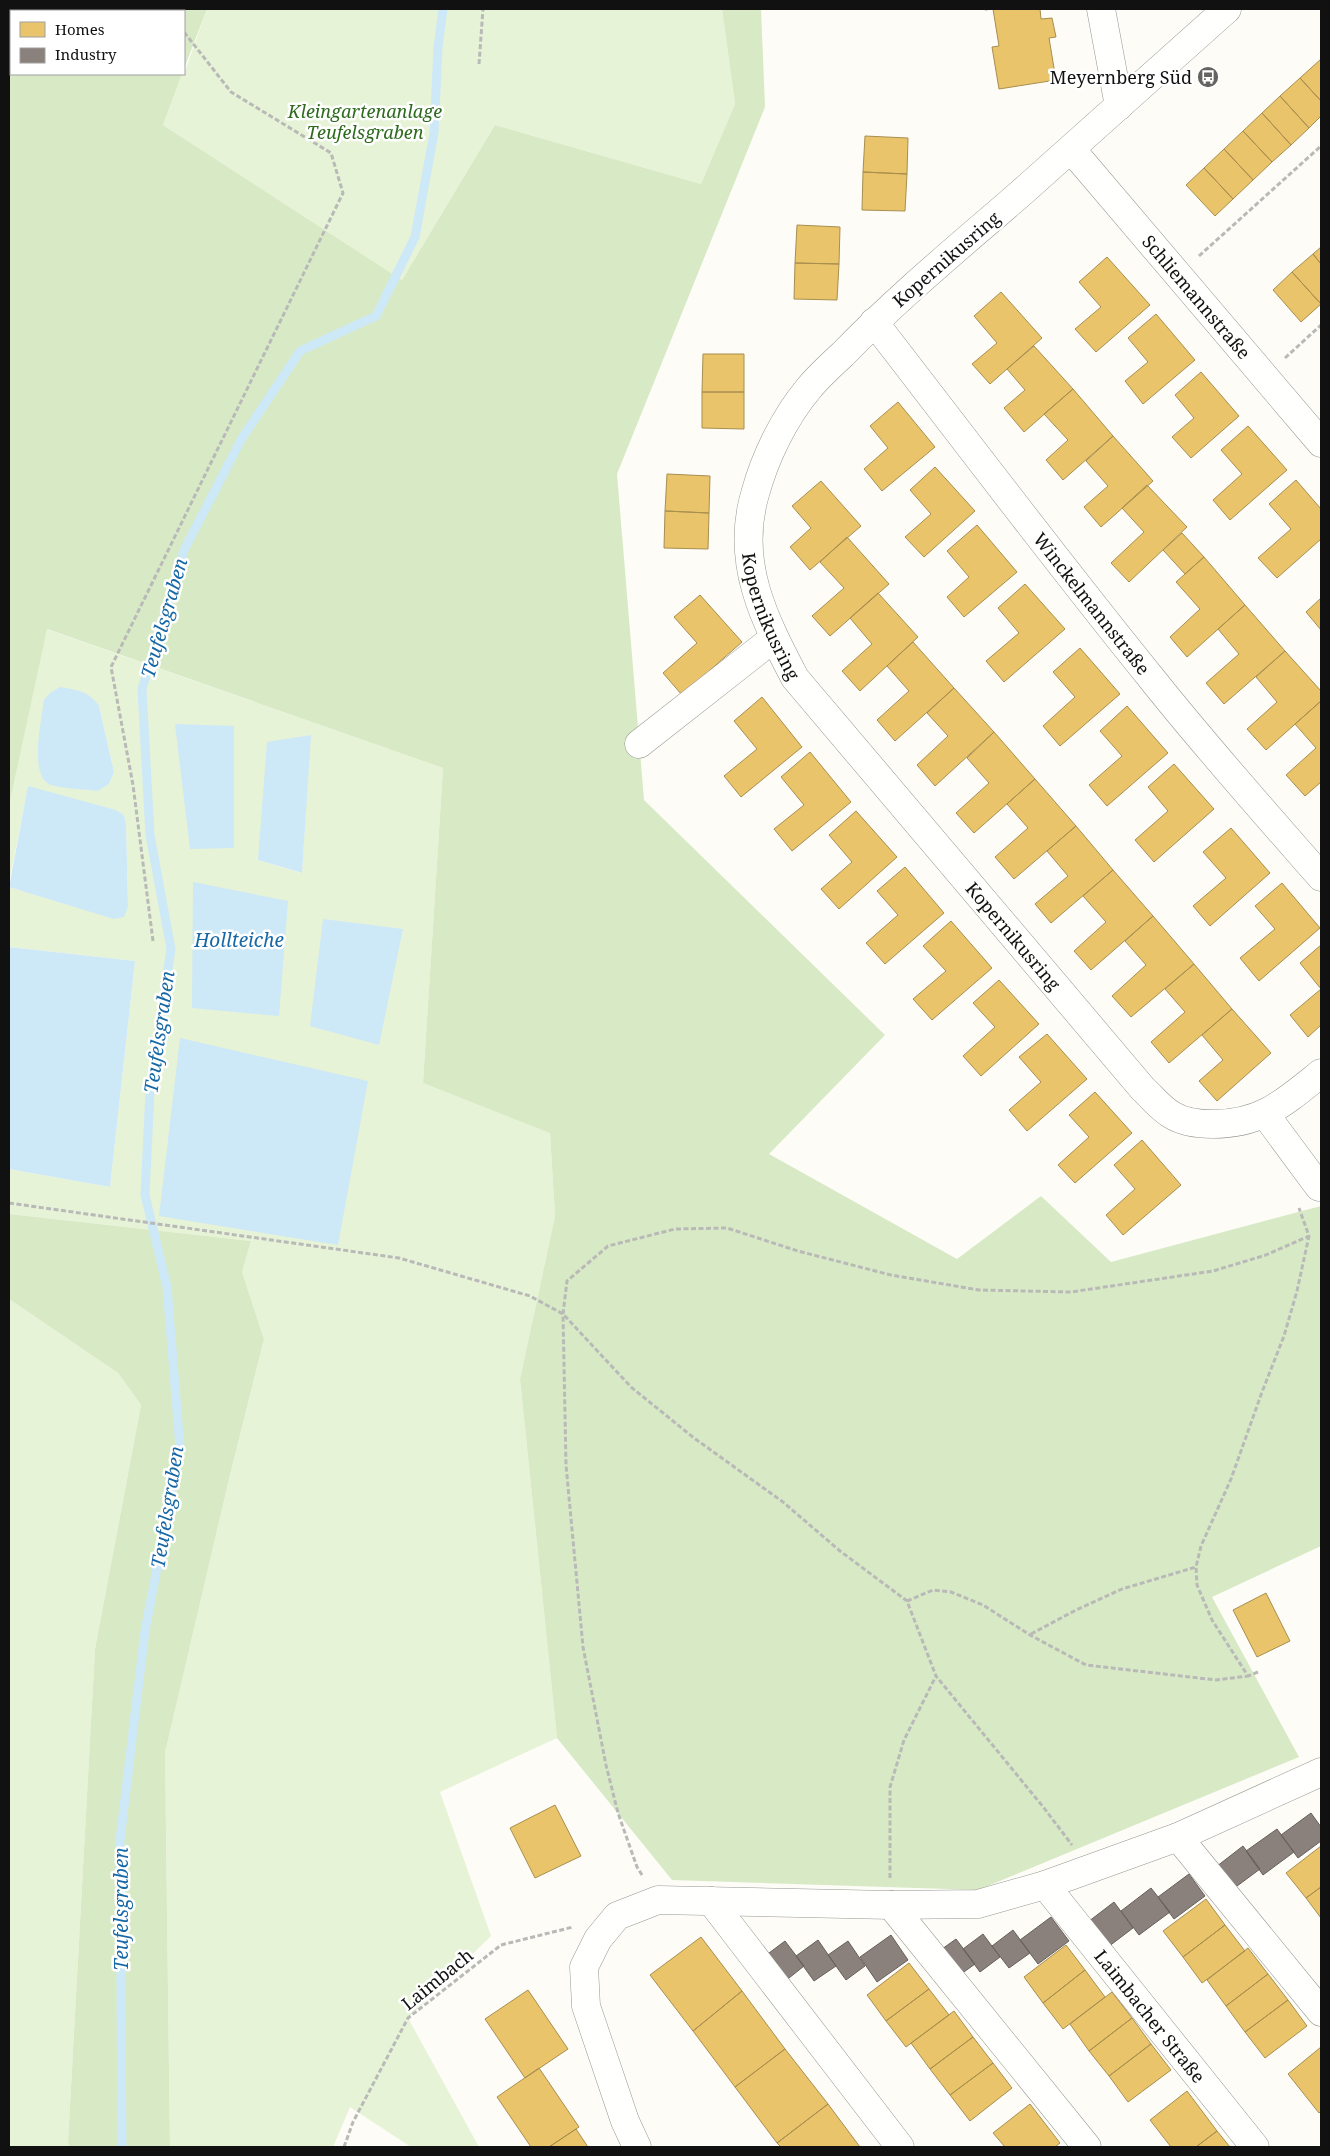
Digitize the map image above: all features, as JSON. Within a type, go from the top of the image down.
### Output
[{"type":"street","points":[[1101,9],[1119,106]]},
{"type":"street","name":"Kopernikusring","points":[[1227,9],[1072,149],[874,322],[808,389],[786,421],[768,456],[754,496],[749,537],[752,582],[774,638],[795,678],[1143,1089],[1172,1116],[1201,1124],[1232,1124],[1265,1114],[1285,1102],[1321,1072]]},
{"type":"street","name":"Schliemannstraße","points":[[1072,149],[1321,443]]},
{"type":"street","name":"Winckelmannstraße","points":[[874,322],[1067,573],[1152,680],[1230,774],[1321,877]]},
{"type":"street","points":[[639,744],[774,638]]},
{"type":"street","points":[[1265,1114],[1318,1187]]},
{"type":"street","points":[[637,2147],[625,2121],[586,2006],[584,1967],[598,1939],[617,1916],[658,1900],[891,1905],[978,1904],[1090,1869],[1178,1837],[1321,1772]]},
{"type":"street","points":[[1178,1837],[1321,2012]]},
{"type":"street","name":"Laimbacher Straße","points":[[1045,1884],[1255,2147]]},
{"type":"street","points":[[711,1901],[900,2147]]},
{"type":"street","points":[[891,1905],[1087,2147]]},
{"type":"path","points":[[479,64],[483,9]]},
{"type":"path","points":[[153,941],[132,785],[111,667],[343,193],[331,152],[232,92],[185,33]]},
{"type":"path","points":[[1216,241],[1321,146]]},
{"type":"path","points":[[1298,346],[1321,325]]},
{"type":"path","points":[[1248,1676],[1212,1620],[1197,1585],[1196,1568],[1201,1546],[1231,1479],[1284,1336],[1297,1292],[1309,1236],[1296,1200],[1318,1187]]},
{"type":"path","points":[[9,1203],[399,1258],[530,1296],[563,1314],[631,1387],[694,1438],[783,1502],[840,1551],[907,1601],[936,1676],[1044,1808],[1090,1869]]},
{"type":"path","points":[[658,1900],[637,1867],[618,1813],[606,1765],[583,1647],[566,1465],[563,1314],[567,1281],[608,1246],[676,1229],[727,1228],[798,1251],[891,1275],[979,1290],[1072,1292],[1213,1271],[1266,1255],[1309,1236]]},
{"type":"path","points":[[1030,1635],[1076,1610],[1122,1589],[1196,1568]]},
{"type":"path","points":[[907,1601],[933,1590],[951,1592],[983,1605],[1030,1635],[1086,1665],[1216,1680],[1248,1676],[1258,1672]]},
{"type":"path","points":[[891,1905],[890,1787],[904,1740],[936,1676]]},
{"type":"path","name":"Laimbach","points":[[344,2147],[353,2122],[408,2018],[501,1945],[617,1916]]},
{"type":"green space","points":[[9,9],[207,9],[185,66],[185,10],[10,10],[10,75],[182,75],[163,125],[402,280],[495,125],[701,184],[735,104],[722,9],[761,9],[765,107],[617,474],[644,800],[885,1035],[769,1154],[957,1259],[1041,1196],[1111,1262],[1321,1206],[1321,1546],[1212,1597],[1299,1757],[978,1890],[672,1880],[557,1738],[520,1379],[555,1216],[550,1133],[423,1083],[443,768],[47,629],[9,806]]},
{"type":"green space","name":"Kleingartenanlage Teufelsgraben","points":[[207,9],[722,9],[735,104],[701,184],[495,125],[402,280],[163,125],[182,75],[185,75]]},
{"type":"green space","points":[[46,629],[443,768],[423,1083],[550,1132],[555,1216],[520,1379],[557,1738],[440,1792],[491,1936],[408,2018],[479,2147],[411,2147],[350,2107],[333,2147],[170,2147],[165,1753],[264,1339],[242,1272],[251,1241],[9,1214],[9,1169],[110,1187],[135,961],[9,947],[9,887],[114,918],[123,916],[128,907],[126,824],[124,815],[115,810],[28,787],[9,883],[9,806]],"holes":[[[99,706],[114,772],[109,784],[98,791]],[[310,736],[302,872],[301,873],[258,860]]]},
{"type":"green space","points":[[9,1214],[251,1241],[242,1272],[264,1339],[165,1753],[170,2147],[69,2147],[68,2142],[95,1649],[141,1405],[118,1373],[9,1299]]},
{"type":"green space","points":[[9,1299],[118,1373],[141,1405],[95,1649],[69,2147],[9,2147]]},
{"type":"water","points":[[60,687],[87,694],[99,706],[114,772],[109,784],[98,791],[51,785],[44,780],[40,771],[38,747],[44,700],[50,693]]},
{"type":"water","points":[[175,724],[234,726],[234,848],[190,849]]},
{"type":"water","points":[[311,735],[302,873],[258,860],[267,742]]},
{"type":"water","points":[[28,786],[116,810],[124,815],[126,824],[128,907],[124,917],[114,919],[9,887]]},
{"type":"water","name":"Hollteiche","points":[[193,882],[288,901],[279,1016],[192,1008]]},
{"type":"water","points":[[323,919],[403,929],[379,1045],[310,1026]]},
{"type":"water","points":[[9,947],[135,961],[110,1187],[9,1169]]},
{"type":"water","points":[[180,1038],[368,1081],[338,1245],[159,1216]]},
{"type":"building: Homes","points":[[993,9],[1040,9],[1041,19],[1052,18],[1056,37],[1049,38],[1056,80],[999,89],[992,47],[999,46]]},
{"type":"building: Homes","points":[[1321,59],[1321,101],[1300,78]]},
{"type":"building: Homes","points":[[1300,78],[1321,101],[1321,116],[1309,128],[1280,96]]},
{"type":"building: Homes","points":[[1280,96],[1309,128],[1291,145],[1262,113]]},
{"type":"building: Homes","points":[[1262,113],[1291,145],[1272,162],[1243,131]]},
{"type":"building: Homes","points":[[1243,131],[1272,162],[1253,180],[1224,149]]},
{"type":"building: Homes","points":[[865,136],[908,138],[907,174],[863,172]]},
{"type":"building: Homes","points":[[1224,149],[1253,180],[1233,199],[1204,168]]},
{"type":"building: Homes","points":[[1204,168],[1233,199],[1215,216],[1186,185]]},
{"type":"building: Homes","points":[[863,172],[907,174],[905,211],[862,210]]},
{"type":"building: Homes","points":[[797,225],[840,227],[839,264],[795,263]]},
{"type":"building: Homes","points":[[1321,247],[1321,264],[1313,254]]},
{"type":"building: Homes","points":[[1313,254],[1321,264],[1321,304],[1292,272]]},
{"type":"building: Homes","points":[[1107,257],[1150,305],[1096,352],[1075,329],[1101,307],[1079,282]]},
{"type":"building: Homes","points":[[795,263],[839,264],[837,300],[794,299]]},
{"type":"building: Homes","points":[[1292,272],[1321,304],[1301,322],[1273,290]]},
{"type":"building: Homes","points":[[1001,292],[1042,338],[990,384],[972,364],[997,343],[974,316]]},
{"type":"building: Homes","points":[[1156,314],[1195,360],[1143,404],[1125,381],[1148,362],[1128,338]]},
{"type":"building: Homes","points":[[1034,346],[1073,389],[1024,432],[1004,408],[1025,390],[1007,369]]},
{"type":"building: Homes","points":[[703,354],[744,354],[744,392],[702,392]]},
{"type":"building: Homes","points":[[1201,372],[1239,416],[1191,458],[1172,437],[1194,418],[1175,395]]},
{"type":"building: Homes","points":[[1073,389],[1113,436],[1063,480],[1046,460],[1068,440],[1044,414]]},
{"type":"building: Homes","points":[[702,392],[744,392],[744,429],[702,428]]},
{"type":"building: Homes","points":[[898,402],[935,447],[882,491],[864,469],[888,448],[870,426]]},
{"type":"building: Homes","points":[[1248,426],[1287,470],[1230,520],[1213,500],[1242,474],[1221,450]]},
{"type":"building: Homes","points":[[1113,436],[1153,481],[1101,527],[1084,507],[1108,486],[1086,461]]},
{"type":"building: Homes","points":[[935,467],[975,511],[924,557],[905,537],[931,514],[910,490]]},
{"type":"building: Homes","points":[[667,474],[710,476],[709,513],[665,511]]},
{"type":"building: Homes","points":[[1296,480],[1321,509],[1321,539],[1277,578],[1258,558],[1291,529],[1269,504]]},
{"type":"building: Homes","points":[[821,481],[861,526],[810,570],[790,547],[811,528],[792,506]]},
{"type":"building: Homes","points":[[1147,485],[1187,527],[1129,582],[1111,563],[1144,532],[1122,508]]},
{"type":"building: Homes","points":[[665,511],[709,513],[708,549],[664,548]]},
{"type":"building: Homes","points":[[977,525],[1017,572],[964,617],[947,597],[969,577],[947,551]]},
{"type":"building: Homes","points":[[1182,533],[1204,557],[1185,574],[1163,550]]},
{"type":"building: Homes","points":[[847,537],[889,584],[830,636],[812,616],[844,588],[820,562]]},
{"type":"building: Homes","points":[[1204,557],[1245,605],[1187,657],[1170,637],[1200,609],[1176,582]]},
{"type":"building: Homes","points":[[1025,584],[1065,629],[1004,682],[986,661],[1019,633],[998,608]]},
{"type":"building: Homes","points":[[878,593],[918,637],[860,691],[842,671],[872,644],[850,618]]},
{"type":"building: Homes","points":[[700,595],[742,642],[682,695],[663,673],[697,643],[674,617]]},
{"type":"building: Homes","points":[[1321,598],[1321,630],[1306,612]]},
{"type":"building: Homes","points":[[1245,605],[1285,651],[1224,704],[1206,683],[1239,654],[1218,629]]},
{"type":"building: Homes","points":[[913,642],[954,688],[895,741],[877,720],[909,691],[887,666]]},
{"type":"building: Homes","points":[[1080,648],[1120,694],[1060,746],[1043,726],[1075,697],[1053,672]]},
{"type":"building: Homes","points":[[1285,651],[1321,691],[1321,701],[1266,750],[1247,729],[1277,702],[1256,677]]},
{"type":"building: Homes","points":[[954,688],[994,732],[935,786],[917,765],[948,736],[927,713]]},
{"type":"building: Homes","points":[[762,697],[802,747],[741,797],[724,776],[757,749],[734,721]]},
{"type":"building: Homes","points":[[1321,701],[1321,782],[1305,796],[1286,775],[1316,748],[1295,724]]},
{"type":"building: Homes","points":[[1127,706],[1168,753],[1107,806],[1089,785],[1122,756],[1100,731]]},
{"type":"building: Homes","points":[[994,732],[1035,779],[974,833],[956,813],[989,783],[967,758]]},
{"type":"building: Homes","points":[[810,752],[851,802],[792,851],[774,829],[804,805],[781,777]]},
{"type":"building: Homes","points":[[1174,764],[1214,809],[1154,862],[1135,840],[1168,811],[1148,787]]},
{"type":"building: Homes","points":[[1035,779],[1076,826],[1014,879],[995,857],[1028,828],[1007,804]]},
{"type":"building: Homes","points":[[856,811],[897,857],[839,909],[821,889],[852,862],[829,835]]},
{"type":"building: Homes","points":[[1076,826],[1113,870],[1051,923],[1035,904],[1068,876],[1047,851]]},
{"type":"building: Homes","points":[[1231,828],[1270,873],[1210,926],[1193,906],[1226,878],[1203,852]]},
{"type":"building: Homes","points":[[905,867],[944,913],[885,964],[866,943],[898,915],[877,891]]},
{"type":"building: Homes","points":[[1113,870],[1153,916],[1091,970],[1074,951],[1106,922],[1083,896]]},
{"type":"building: Homes","points":[[1282,883],[1320,928],[1259,981],[1240,958],[1275,929],[1255,906]]},
{"type":"building: Homes","points":[[1153,916],[1194,964],[1131,1017],[1112,996],[1146,965],[1125,941]]},
{"type":"building: Homes","points":[[951,921],[992,968],[932,1020],[913,999],[946,971],[923,946]]},
{"type":"building: Homes","points":[[1321,945],[1321,989],[1300,963]]},
{"type":"building: Homes","points":[[1194,964],[1232,1009],[1169,1063],[1151,1042],[1185,1012],[1165,989]]},
{"type":"building: Homes","points":[[999,980],[1039,1024],[981,1076],[963,1056],[995,1027],[973,1003]]},
{"type":"building: Homes","points":[[1321,989],[1321,1025],[1308,1037],[1290,1015]]},
{"type":"building: Homes","points":[[1232,1009],[1271,1053],[1217,1101],[1199,1081],[1223,1060],[1202,1035]]},
{"type":"building: Homes","points":[[1047,1034],[1087,1079],[1027,1131],[1009,1110],[1041,1082],[1019,1057]]},
{"type":"building: Homes","points":[[1095,1092],[1132,1133],[1075,1183],[1058,1165],[1089,1137],[1069,1115]]},
{"type":"building: Homes","points":[[1142,1140],[1181,1185],[1123,1235],[1106,1215],[1135,1189],[1114,1165]]},
{"type":"building: Homes","points":[[1266,1593],[1290,1641],[1257,1657],[1233,1610]]},
{"type":"building: Homes","points":[[555,1805],[581,1856],[535,1878],[510,1828]]},
{"type":"building: Homes","points":[[1321,1846],[1321,1887],[1306,1898],[1286,1873]]},
{"type":"building: Homes","points":[[1321,1887],[1321,1918],[1306,1898]]},
{"type":"building: Homes","points":[[1206,1899],[1225,1925],[1183,1957],[1163,1931]]},
{"type":"building: Homes","points":[[1225,1925],[1245,1951],[1202,1983],[1183,1957]]},
{"type":"building: Homes","points":[[701,1937],[742,1991],[693,2031],[650,1975]]},
{"type":"building: Homes","points":[[1066,1945],[1085,1970],[1043,2003],[1024,1977]]},
{"type":"building: Homes","points":[[1248,1948],[1268,1974],[1226,2006],[1207,1980]]},
{"type":"building: Homes","points":[[909,1963],[929,1989],[886,2021],[867,1995]]},
{"type":"building: Homes","points":[[1085,1970],[1105,1997],[1063,2029],[1043,2003]]},
{"type":"building: Homes","points":[[1268,1974],[1288,2000],[1245,2032],[1226,2006]]},
{"type":"building: Homes","points":[[929,1989],[949,2015],[906,2047],[886,2021]]},
{"type":"building: Homes","points":[[528,1990],[568,2049],[525,2078],[485,2019]]},
{"type":"building: Homes","points":[[742,1991],[785,2049],[735,2087],[693,2031]]},
{"type":"building: Homes","points":[[1112,1992],[1132,2018],[1089,2051],[1070,2024]]},
{"type":"building: Homes","points":[[1288,2000],[1307,2026],[1265,2058],[1245,2032]]},
{"type":"building: Homes","points":[[954,2011],[973,2037],[930,2069],[911,2043]]},
{"type":"building: Homes","points":[[1132,2018],[1151,2044],[1109,2076],[1089,2051]]},
{"type":"building: Homes","points":[[973,2037],[993,2063],[950,2095],[930,2069]]},
{"type":"building: Homes","points":[[1151,2044],[1171,2070],[1128,2102],[1109,2076]]},
{"type":"building: Homes","points":[[1321,2047],[1321,2111],[1319,2113],[1288,2074]]},
{"type":"building: Homes","points":[[785,2049],[828,2104],[777,2143],[735,2087]]},
{"type":"building: Homes","points":[[993,2063],[1012,2088],[970,2121],[950,2095]]},
{"type":"building: Homes","points":[[539,2068],[579,2127],[549,2147],[531,2147],[497,2097]]},
{"type":"building: Homes","points":[[1187,2091],[1217,2131],[1196,2147],[1171,2147],[1150,2120]]},
{"type":"building: Homes","points":[[828,2104],[860,2147],[781,2147],[777,2143]]},
{"type":"building: Homes","points":[[1030,2104],[1060,2143],[1055,2147],[1005,2147],[993,2133]]},
{"type":"building: Homes","points":[[576,2129],[588,2147],[549,2147]]},
{"type":"building: Homes","points":[[1217,2131],[1230,2147],[1196,2147]]},
{"type":"building: Industry","points":[[1311,1813],[1321,1827],[1321,1841],[1298,1858],[1281,1835]]},
{"type":"building: Industry","points":[[1277,1829],[1294,1852],[1263,1875],[1246,1851]]},
{"type":"building: Industry","points":[[1243,1846],[1260,1869],[1229,1892],[1212,1870]]},
{"type":"building: Industry","points":[[1189,1874],[1205,1896],[1174,1919],[1158,1897]]},
{"type":"building: Industry","points":[[1151,1888],[1170,1912],[1139,1935],[1121,1911]]},
{"type":"building: Industry","points":[[1114,1902],[1133,1928],[1104,1950],[1084,1925]]},
{"type":"building: Industry","points":[[1051,1917],[1069,1941],[1038,1964],[1020,1940]]},
{"type":"building: Industry","points":[[1013,1930],[1030,1953],[1009,1968],[992,1946]]},
{"type":"building: Industry","points":[[983,1934],[1000,1957],[980,1972],[963,1949]]},
{"type":"building: Industry","points":[[891,1935],[908,1960],[877,1982],[860,1957]]},
{"type":"building: Industry","points":[[956,1939],[975,1964],[954,1979],[935,1954]]},
{"type":"building: Industry","points":[[818,1940],[836,1966],[814,1981],[796,1956]]},
{"type":"building: Industry","points":[[785,1941],[804,1966],[784,1982],[765,1956]]},
{"type":"building: Industry","points":[[848,1941],[865,1966],[846,1980],[828,1955]]},
{"type":"waterway","name":"Teufelsgraben","points":[[122,2147],[120,1840],[145,1631],[180,1448],[167,1287],[145,1195],[150,1091],[171,949],[150,835],[142,689],[184,550],[242,438],[300,351],[376,316],[415,237],[434,133],[438,47],[443,9]]},
{"type":"place","name":"Meyernberg Süd","points":[[1208,77]]}]
